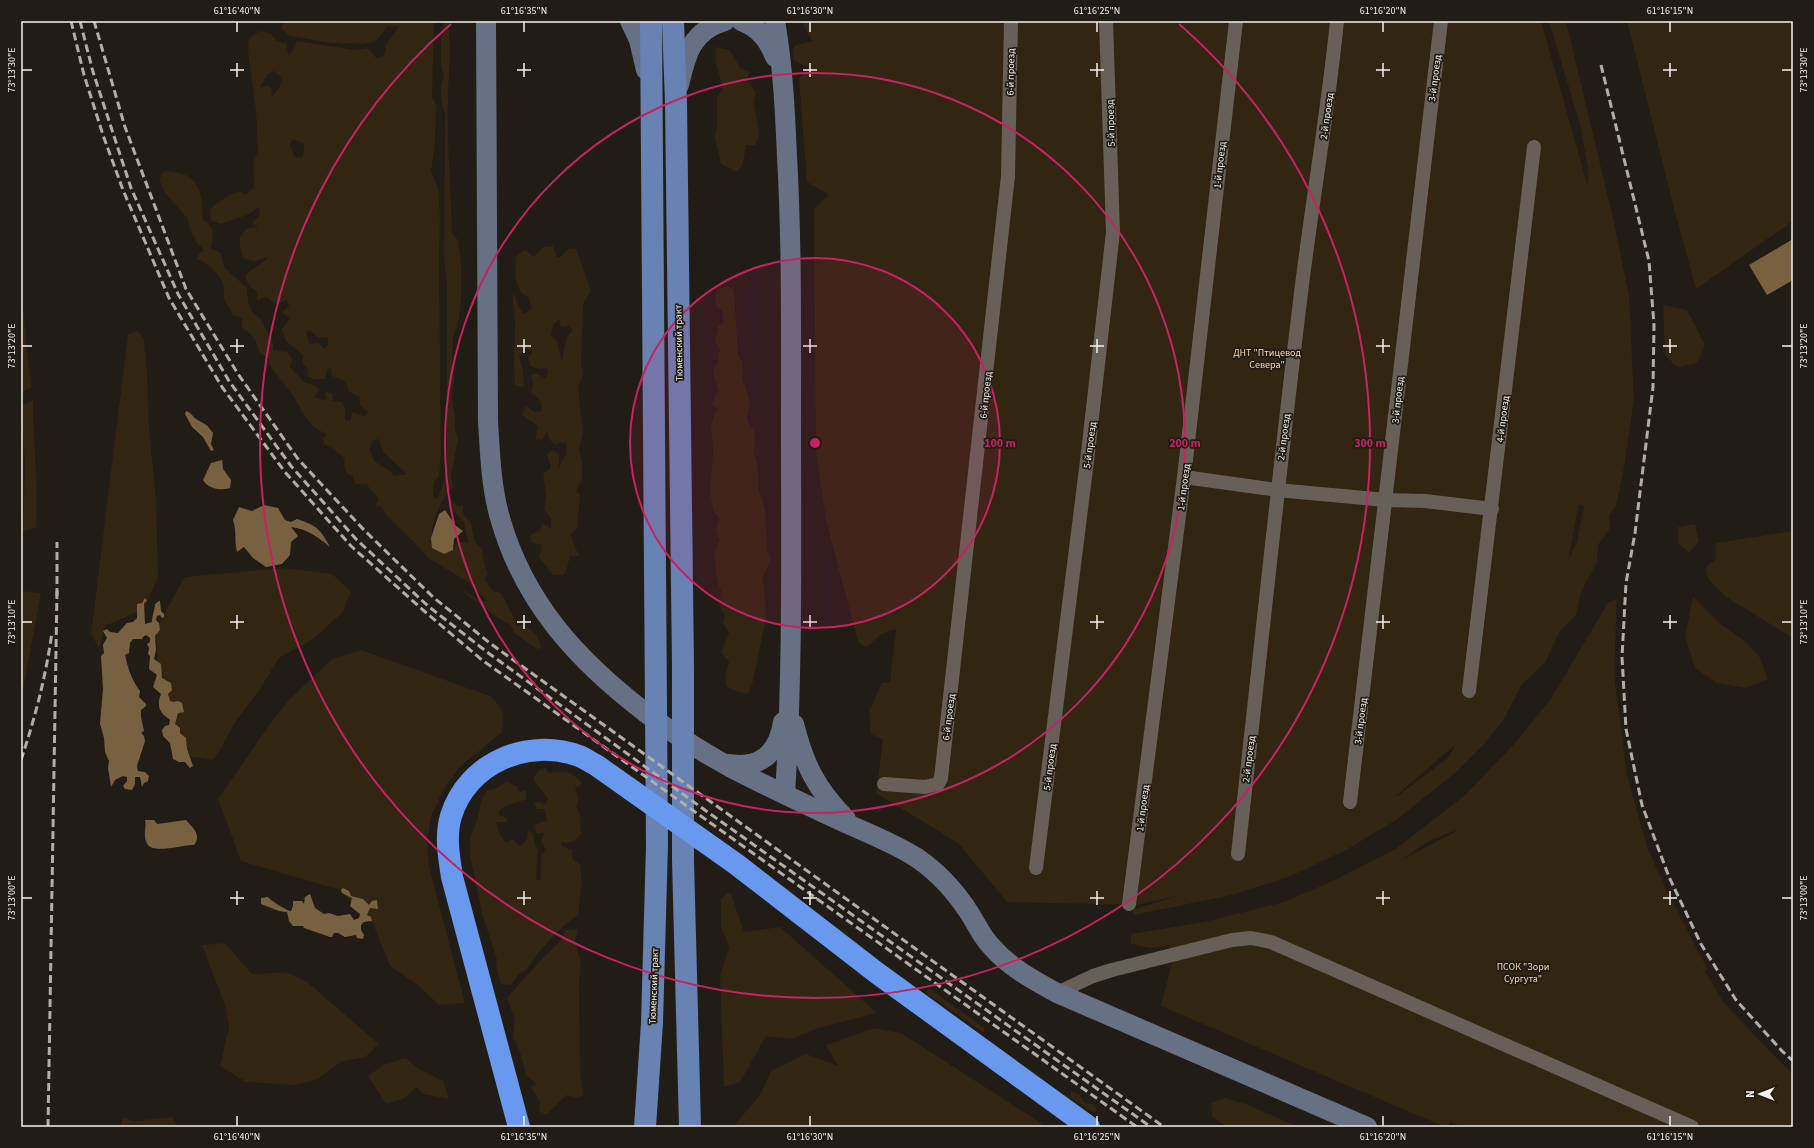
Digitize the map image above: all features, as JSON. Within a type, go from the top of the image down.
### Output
[{"type":"highway","points":[[519,1127],[452,877],[448,837],[450,818],[457,798],[478,774],[492,763],[510,755],[526,751],[543,750],[580,756],[596,765],[736,864],[877,973],[1088,1127]]},
{"type":"main road","points":[[486,21],[488,421],[494,489],[499,517],[518,569],[533,596],[567,643],[613,687],[681,738],[719,762],[901,848],[928,866],[941,877],[959,898],[991,946],[1022,974],[1057,993],[1367,1127]]},
{"type":"main road","points":[[486,87],[494,32],[498,21]]},
{"type":"main road","points":[[630,21],[639,40],[646,64],[652,104]]},
{"type":"main road","points":[[651,21],[652,104]]},
{"type":"main road","name":"Тюменский тракт","points":[[673,21],[676,103],[683,666],[683,860],[689,1070]]},
{"type":"main road","points":[[676,103],[684,62],[689,49],[697,36],[714,24],[724,21]]},
{"type":"main road","points":[[741,21],[752,25],[763,34],[771,46],[777,60],[784,92]]},
{"type":"main road","points":[[775,21],[784,92],[791,247],[792,336],[789,690],[785,794]]},
{"type":"main road","name":"Тюменский тракт","points":[[644,1127],[652,1023],[657,845],[652,104]]},
{"type":"main road","points":[[719,762],[740,766],[753,764],[765,758],[775,745],[782,728],[789,690]]},
{"type":"main road","points":[[789,690],[794,724],[804,760],[824,795],[854,827]]},
{"type":"main road","points":[[689,1070],[690,1127]]},
{"type":"main road","points":[[689,1070],[697,1127]]},
{"type":"street","name":"6-й проезд","points":[[884,784],[925,787],[938,784],[941,778],[1008,176],[1011,21]]},
{"type":"street","name":"5-й проезд","points":[[1036,868],[1087,461],[1113,232],[1106,21]]},
{"type":"street","name":"1-й проезд","points":[[1130,904],[1184,477],[1236,21]]},
{"type":"street","name":"2-й проезд","points":[[1238,854],[1266,607],[1277,490],[1301,290],[1332,68],[1337,21]]},
{"type":"street","name":"3-й проезд","points":[[1350,802],[1441,21]]},
{"type":"street","name":"4-й проезд","points":[[1469,691],[1492,509],[1534,147]]},
{"type":"street","points":[[1184,477],[1277,490],[1386,500],[1424,501],[1492,509]]},
{"type":"street","points":[[1057,993],[1093,976],[1119,968],[1232,940],[1251,938],[1278,946],[1692,1127]]},
{"type":"green space","points":[[434,21],[432,97],[436,105],[435,144],[431,171],[438,188],[440,213],[439,262],[441,454],[439,476],[434,482],[433,497],[437,499],[444,482],[447,458],[447,288],[444,258],[445,113],[441,94],[441,85],[444,77],[441,63],[441,49],[444,21],[448,21],[450,52],[448,136],[452,233],[458,240],[461,262],[461,301],[459,319],[453,337],[452,363],[454,375],[452,399],[455,428],[458,439],[451,476],[453,487],[444,498],[438,510],[433,524],[431,538],[453,550],[458,542],[469,543],[465,524],[449,506],[451,499],[457,506],[463,506],[463,514],[471,523],[475,542],[482,549],[485,567],[488,574],[484,579],[493,591],[501,593],[516,622],[516,626],[524,625],[536,634],[542,648],[537,649],[514,633],[511,625],[495,616],[469,597],[463,590],[477,599],[488,602],[468,582],[428,558],[387,516],[382,507],[375,506],[379,499],[366,484],[355,484],[353,476],[347,474],[344,467],[345,459],[335,450],[324,444],[323,438],[327,435],[314,427],[304,415],[294,397],[268,363],[269,359],[259,352],[254,338],[242,328],[242,318],[233,315],[225,300],[224,288],[220,278],[210,267],[197,259],[199,254],[204,250],[197,243],[189,226],[188,219],[166,194],[159,179],[164,171],[183,174],[194,181],[202,199],[202,219],[209,225],[212,231],[213,239],[211,248],[221,253],[224,267],[247,288],[248,301],[252,312],[260,318],[273,343],[273,350],[288,352],[292,360],[290,367],[304,382],[316,386],[319,390],[314,397],[323,400],[327,399],[325,392],[332,393],[333,401],[342,402],[345,408],[345,420],[350,421],[353,412],[364,416],[369,412],[360,406],[359,397],[349,391],[345,381],[332,376],[331,367],[327,370],[325,379],[313,379],[308,376],[308,370],[303,364],[303,355],[286,341],[282,329],[290,318],[282,312],[289,306],[287,300],[276,304],[266,297],[257,300],[257,291],[250,287],[245,277],[250,271],[268,257],[255,261],[244,259],[240,248],[240,237],[246,229],[258,227],[252,223],[260,214],[259,207],[247,215],[221,224],[211,220],[210,210],[216,204],[228,196],[240,191],[246,195],[254,187],[253,163],[258,150],[256,111],[248,52],[249,38],[260,31],[270,33],[277,41],[286,44],[289,57],[297,41],[355,50],[368,48],[376,58],[384,56],[386,45],[399,26],[387,27],[375,42],[362,44],[331,43],[290,36],[281,28],[284,22]],"holes":[[[274,71],[282,78],[279,88],[271,98],[272,89],[269,86],[260,87],[268,74]],[[293,139],[304,144],[303,157],[295,158],[290,144]],[[310,330],[318,338],[328,337],[328,345],[325,349],[318,343],[309,344],[306,332]],[[379,439],[383,452],[407,474],[395,476],[374,461],[370,450],[372,441]]]},
{"type":"green space","name":"ДНТ \"Птицевод Севера\"","points":[[801,21],[1541,21],[1588,187],[1588,169],[1580,125],[1549,21],[1566,21],[1614,222],[1629,296],[1634,400],[1623,474],[1616,506],[1609,516],[1610,528],[1598,545],[1597,562],[1581,592],[1576,615],[1560,631],[1545,663],[1522,684],[1504,719],[1484,744],[1454,774],[1396,820],[1346,850],[1289,877],[1232,895],[1134,915],[1132,910],[1177,896],[1137,905],[1007,902],[958,843],[876,793],[883,740],[871,734],[869,711],[882,683],[890,682],[896,629],[882,634],[866,647],[858,642],[826,520],[816,452],[814,209],[829,195],[807,182],[799,78],[811,69],[793,60],[794,46],[812,41]],"holes":[[[1579,504],[1584,506],[1577,542],[1568,560]],[[1456,744],[1448,758],[1396,797],[1396,796]]]},
{"type":"green space","points":[[1627,21],[1793,21],[1793,221],[1696,289],[1676,216]]},
{"type":"green space","points":[[716,47],[730,50],[740,68],[749,72],[747,80],[756,92],[754,103],[759,135],[755,145],[746,145],[743,164],[737,172],[721,164],[715,138],[717,127],[717,97],[723,88],[716,63]]},
{"type":"green space","points":[[553,246],[557,257],[561,257],[569,248],[576,249],[591,291],[583,304],[581,362],[583,374],[578,388],[583,432],[579,448],[582,462],[582,479],[576,491],[580,495],[577,529],[570,534],[579,556],[570,556],[567,568],[563,575],[553,575],[539,557],[542,545],[532,543],[530,535],[539,531],[543,524],[551,528],[551,519],[544,509],[546,497],[543,474],[551,468],[547,454],[552,450],[559,454],[559,467],[567,453],[566,443],[561,442],[555,445],[548,438],[548,430],[542,440],[535,439],[538,426],[522,415],[526,406],[534,412],[541,411],[539,400],[531,393],[533,384],[531,375],[536,373],[545,378],[548,373],[547,368],[540,369],[531,367],[528,357],[533,352],[526,348],[519,356],[523,371],[524,387],[515,386],[514,378],[514,292],[519,308],[524,314],[532,309],[529,298],[521,292],[515,277],[516,256],[525,250],[534,257],[543,247]],"holes":[[[559,319],[561,327],[568,326],[573,330],[566,339],[562,362],[557,341],[551,335],[553,325]]]},
{"type":"green space","points":[[728,286],[734,290],[738,356],[742,362],[743,381],[750,401],[747,420],[755,432],[754,453],[757,463],[759,491],[765,508],[767,550],[771,559],[763,577],[766,618],[752,685],[748,694],[736,691],[726,686],[725,676],[729,662],[721,652],[729,633],[723,622],[725,615],[719,605],[721,591],[717,580],[714,553],[720,540],[716,530],[720,520],[713,510],[710,490],[713,451],[711,425],[715,413],[719,410],[712,405],[719,390],[715,381],[713,368],[718,363],[718,354],[721,350],[715,342],[718,327],[724,322],[722,311],[715,304],[717,290]]},
{"type":"green space","points":[[21,287],[31,388],[21,392]]},
{"type":"green space","points":[[1663,305],[1687,310],[1705,345],[1697,363],[1678,367],[1665,356]]},
{"type":"green space","points":[[138,331],[144,340],[147,372],[149,428],[156,500],[158,577],[144,609],[105,626],[99,648],[91,634],[128,334]]},
{"type":"green space","points":[[33,400],[37,496],[36,528],[23,531],[25,464],[21,406]]},
{"type":"green space","points":[[1695,524],[1699,541],[1689,553],[1678,543],[1678,527]]},
{"type":"green space","points":[[1793,531],[1793,638],[1726,597],[1708,579],[1706,567],[1716,559],[1716,543]]},
{"type":"green space","points":[[284,568],[332,574],[351,591],[342,613],[313,639],[279,658],[260,689],[236,721],[214,760],[186,756],[167,710],[158,668],[156,629],[184,578]]},
{"type":"green space","points":[[21,592],[41,593],[21,700]]},
{"type":"green space","points":[[1693,597],[1719,623],[1745,641],[1759,656],[1768,679],[1746,688],[1717,683],[1695,668],[1685,636]]},
{"type":"green space","name":"ПСОК \"Зори Сургута\"","points":[[1617,598],[1614,675],[1627,775],[1647,847],[1666,889],[1708,970],[1705,970],[1723,1002],[1793,1075],[1793,1127],[1462,1127],[1450,1121],[1448,1127],[1445,1127],[1161,1006],[1172,963],[1170,945],[1152,948],[1131,944],[1131,934],[1204,922],[1284,902],[1337,879],[1397,848],[1465,795],[1516,742],[1550,700],[1608,603]],"holes":[[[1456,830],[1402,860],[1427,842]]]},
{"type":"green space","points":[[361,650],[490,696],[498,704],[502,713],[503,722],[501,733],[461,766],[446,785],[431,816],[427,842],[429,867],[465,1003],[439,1005],[418,985],[390,966],[373,924],[340,890],[241,861],[218,799],[272,721],[290,699],[332,659]]},
{"type":"green space","points":[[546,768],[548,773],[570,773],[581,782],[581,785],[575,788],[579,799],[576,806],[580,815],[581,834],[572,842],[561,842],[562,846],[572,850],[572,859],[580,864],[582,882],[578,915],[562,927],[539,952],[527,969],[518,975],[511,985],[501,984],[496,966],[497,960],[482,913],[470,856],[470,838],[477,820],[481,801],[487,790],[494,789],[507,782],[517,787],[520,792],[526,790],[526,799],[509,804],[499,811],[499,815],[507,818],[507,822],[496,822],[501,837],[506,842],[513,839],[520,846],[527,839],[528,830],[533,834],[535,845],[538,849],[536,879],[540,881],[542,854],[546,850],[541,841],[544,833],[537,834],[534,827],[540,822],[547,821],[544,809],[537,809],[534,803],[540,802],[545,805],[548,799],[533,778],[540,769]]},
{"type":"green space","points":[[727,893],[731,894],[744,932],[780,927],[877,1013],[818,1028],[792,1039],[766,1036],[740,1082],[724,1087],[720,976],[729,947],[721,926],[721,899]]},
{"type":"green space","points":[[578,929],[575,941],[581,962],[579,980],[580,1071],[583,1096],[576,1098],[567,1095],[546,1115],[539,1111],[540,1102],[531,1087],[536,1084],[526,1075],[520,1052],[513,1037],[515,1020],[507,998],[562,939],[565,930]]},
{"type":"green space","points":[[225,943],[252,974],[286,972],[306,981],[379,1044],[365,1057],[340,1062],[318,1079],[295,1085],[246,1082],[220,1066],[229,1027],[226,1008],[202,945]]},
{"type":"green space","points":[[930,989],[984,1028],[984,1033],[925,992]]},
{"type":"green space","points":[[874,1028],[901,1033],[1047,1127],[733,1127],[760,1095],[771,1071],[806,1054],[838,1066],[826,1045]]},
{"type":"green space","points":[[406,1058],[417,1068],[443,1081],[449,1099],[424,1094],[416,1087],[405,1098],[386,1104],[368,1076],[383,1065]]},
{"type":"green space","points":[[1070,1091],[1079,1094],[1085,1103],[1093,1104],[1098,1111],[1093,1112],[1071,1098]]},
{"type":"green space","points":[[1225,1098],[1246,1104],[1298,1127],[1227,1127],[1212,1117],[1212,1103]]},
{"type":"green space","points":[[172,1117],[179,1127],[120,1127],[123,1118],[135,1121]]},
{"type":"shaded area","points":[[1793,239],[1793,280],[1767,295],[1749,265]]},
{"type":"shaded area","points":[[186,411],[204,423],[213,433],[211,444],[214,450],[211,451],[203,437],[192,427],[185,414]]},
{"type":"shaded area","points":[[222,460],[223,469],[231,480],[230,488],[223,489],[211,487],[203,480],[211,463]]},
{"type":"shaded area","points":[[264,505],[278,508],[285,520],[291,522],[297,519],[314,526],[321,532],[330,547],[312,534],[291,527],[298,536],[291,542],[290,555],[282,564],[266,567],[253,558],[244,547],[237,552],[233,520],[239,507],[252,511]]},
{"type":"shaded area","points":[[445,510],[456,526],[463,531],[454,539],[453,550],[444,554],[432,548],[431,538],[439,514]]},
{"type":"shaded area","points":[[145,598],[147,601],[144,603],[145,624],[152,622],[155,604],[159,601],[161,611],[164,614],[164,617],[162,618],[160,615],[157,616],[156,620],[159,623],[160,630],[155,636],[156,650],[154,659],[161,664],[162,678],[171,683],[172,690],[168,694],[170,701],[178,701],[182,703],[184,712],[178,713],[175,724],[180,728],[180,733],[186,738],[187,749],[193,766],[190,768],[185,762],[179,762],[173,759],[170,743],[163,736],[162,730],[165,726],[169,725],[170,720],[161,712],[159,703],[161,694],[153,687],[157,675],[149,669],[150,656],[148,654],[149,648],[147,644],[150,642],[150,638],[146,635],[142,639],[133,639],[130,643],[129,653],[125,655],[127,665],[140,691],[139,697],[146,704],[146,706],[141,710],[144,731],[141,733],[144,736],[145,741],[137,766],[138,771],[145,772],[149,776],[148,781],[144,783],[142,787],[140,777],[135,777],[135,784],[132,790],[125,789],[123,786],[127,781],[127,777],[123,776],[115,780],[111,787],[108,768],[109,761],[105,752],[104,738],[100,724],[103,689],[101,656],[104,653],[103,645],[107,638],[103,631],[107,629],[110,632],[118,633],[127,623],[133,622],[137,618],[137,604],[142,603]]},
{"type":"shaded area","points":[[145,820],[154,820],[157,824],[186,820],[196,832],[196,841],[194,845],[163,849],[152,848],[148,845],[145,839]]},
{"type":"shaded area","points":[[343,888],[349,891],[351,896],[363,899],[369,905],[372,901],[377,900],[378,909],[370,908],[367,915],[371,917],[372,921],[364,922],[361,925],[361,930],[364,935],[363,939],[357,938],[356,935],[345,937],[338,933],[334,933],[332,937],[330,937],[304,928],[303,926],[293,926],[289,921],[287,912],[261,904],[261,898],[268,897],[291,911],[293,901],[302,901],[304,904],[305,897],[310,894],[315,908],[324,914],[329,913],[338,916],[350,914],[354,920],[359,918],[360,914],[350,906],[352,898],[342,893],[341,890]]},
{"type":"railway","points":[[71,21],[84,75],[103,135],[123,190],[169,298],[222,387],[285,472],[351,546],[482,660],[1137,1127]]},
{"type":"railway","points":[[80,21],[93,72],[131,188],[178,294],[229,381],[291,466],[356,539],[428,606],[487,652],[709,813],[1151,1127]]},
{"type":"railway","points":[[94,21],[125,127],[186,289],[238,374],[298,459],[364,530],[433,597],[491,644],[1164,1127]]},
{"type":"railway","points":[[1601,65],[1649,261],[1654,325],[1653,387],[1635,533],[1626,583],[1622,657],[1626,729],[1642,805],[1669,877],[1701,944],[1736,1000],[1782,1051],[1793,1061]]},
{"type":"railway","points":[[57,542],[57,596]]},
{"type":"railway","points":[[48,1127],[57,591]]},
{"type":"railway","points":[[21,760],[40,697],[52,632]]}]
